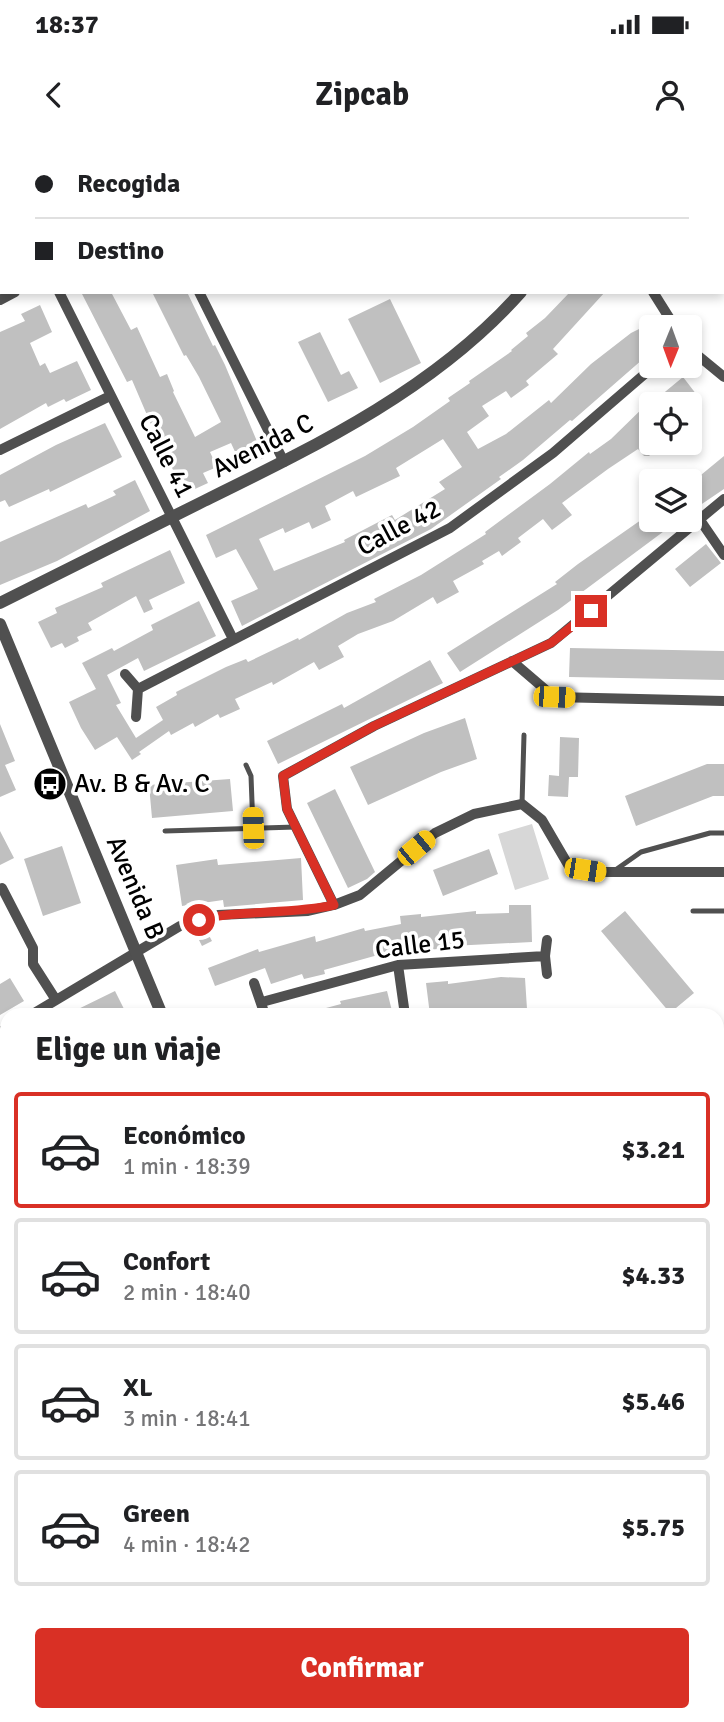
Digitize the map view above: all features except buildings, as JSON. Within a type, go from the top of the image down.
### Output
[{"type":"street","name":"Calle 41","points":[[60,294],[233,639]]},
{"type":"street","points":[[201,294],[284,462]]},
{"type":"street","name":"Avenida C","points":[[0,603],[284,462],[360,421],[442,365],[519,294]]},
{"type":"street","points":[[654,294],[667,315]]},
{"type":"street","points":[[702,359],[724,377]]},
{"type":"street","name":"Calle 42","points":[[138,689],[450,528],[553,453],[640,378]]},
{"type":"street","points":[[0,450],[110,396]]},
{"type":"street","points":[[702,518],[724,499]]},
{"type":"street","points":[[702,523],[724,555]]},
{"type":"street","points":[[334,905],[287,809],[283,776],[374,726],[551,643],[685,532]]},
{"type":"street","name":"Avenida B","points":[[0,624],[159,1008]]},
{"type":"street","points":[[512,661],[554,697],[724,701]]},
{"type":"street","points":[[125,674],[138,689],[136,717]]},
{"type":"street","points":[[43,1008],[180,926],[218,915],[307,911],[334,905],[360,895],[435,833],[474,814],[522,804],[542,820],[570,868],[612,873],[724,872]]},
{"type":"street","points":[[2,888],[33,948],[33,964],[56,1000]]},
{"type":"street","points":[[547,940],[547,974]]},
{"type":"street","name":"Calle 15","points":[[262,1002],[398,965],[545,956]]},
{"type":"street","points":[[398,965],[404,1008]]},
{"type":"street","points":[[254,983],[263,1008]]},
{"type":"lane","points":[[522,804],[524,735]]},
{"type":"lane","points":[[246,765],[251,776],[253,828]]},
{"type":"lane","points":[[165,831],[296,827]]},
{"type":"lane","points":[[612,873],[641,852],[710,833],[724,833]]},
{"type":"lane","points":[[693,911],[724,911]]},
{"type":"shaded area","points":[[532,824],[549,879],[515,890],[498,834]]},
{"type":"place","name":"Av. B & Av. C","points":[[50,784]]},
{"type":"route","points":[[199,920],[218,915],[307,911],[334,905],[287,809],[283,776],[374,726],[551,643],[591,611]]}]
